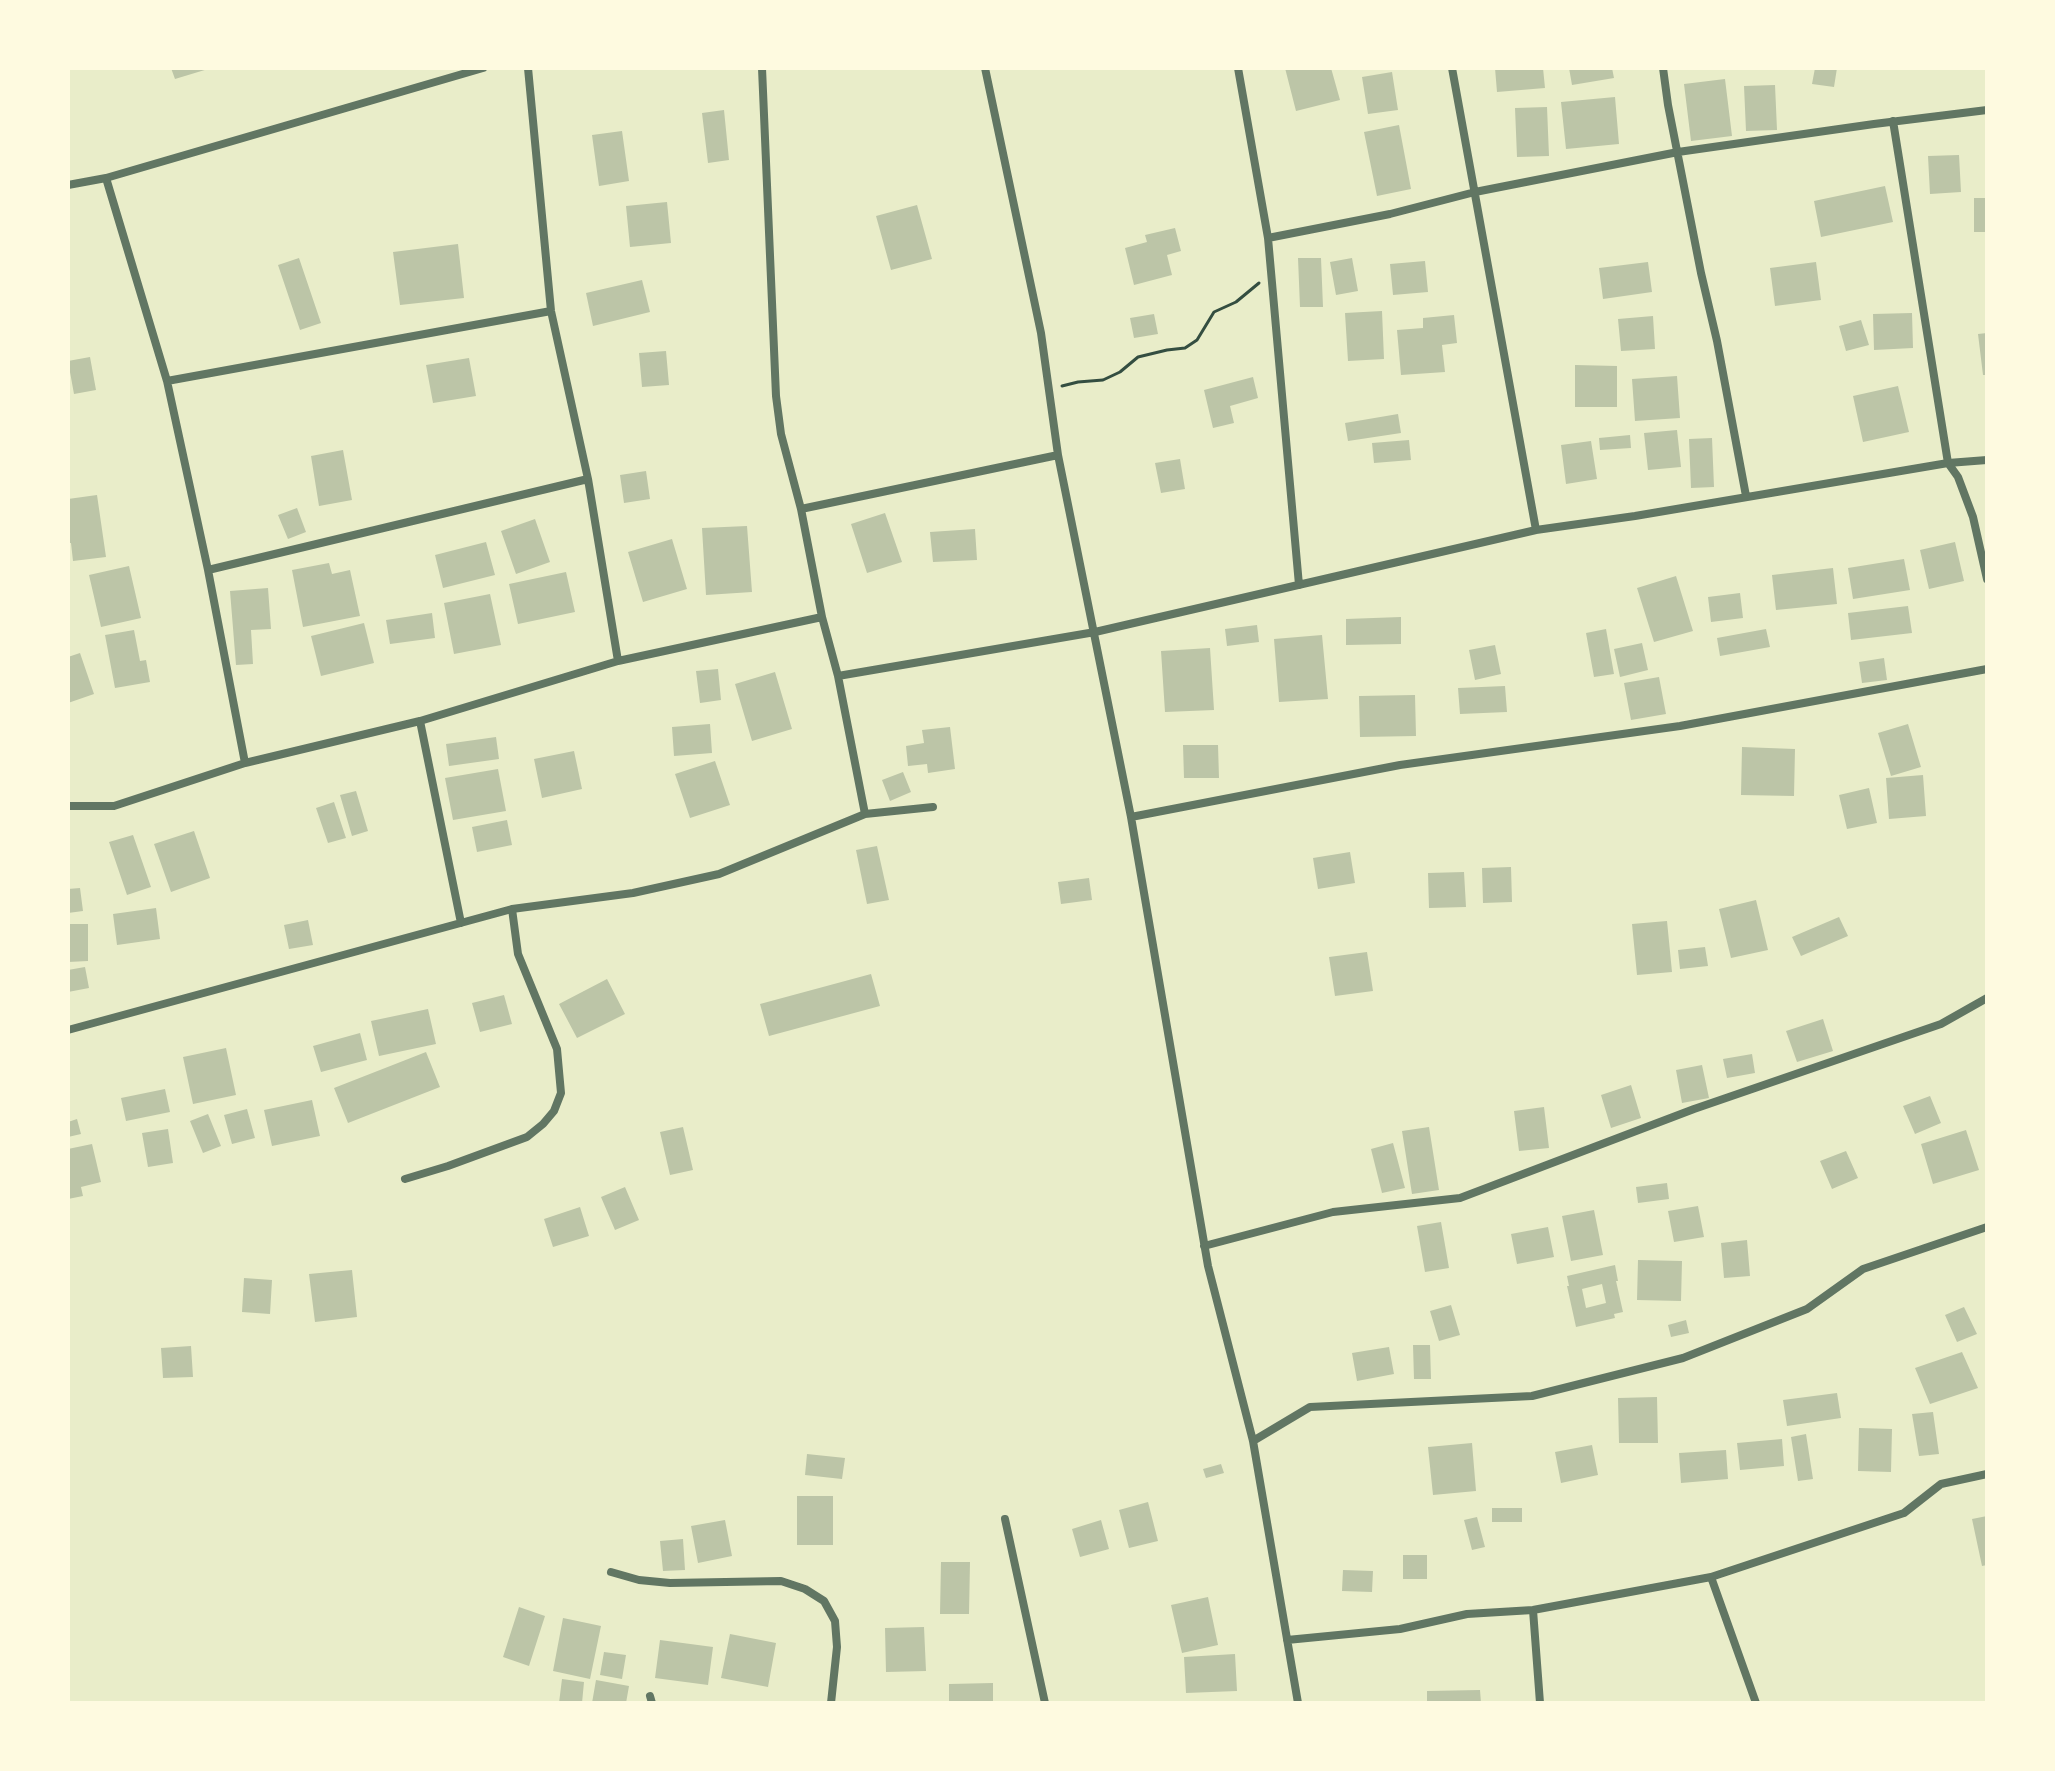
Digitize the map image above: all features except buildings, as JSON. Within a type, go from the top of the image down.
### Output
[{"type":"street","points":[[68,185],[106,178],[483,68]]},
{"type":"street","points":[[528,68],[551,311],[588,479],[618,661]]},
{"type":"street","points":[[762,68],[776,396],[781,434],[838,676],[865,814]]},
{"type":"street","points":[[985,68],[1041,333],[1058,455],[1131,817],[1204,1246],[1253,1441],[1298,1703]]},
{"type":"street","points":[[1238,68],[1268,238],[1299,585]]},
{"type":"street","points":[[1452,68],[1536,530]]},
{"type":"street","points":[[1663,68],[1746,496]]},
{"type":"street","points":[[1268,238],[1390,214],[1475,192],[1678,152],[1987,110]]},
{"type":"street","points":[[1893,121],[1948,463],[1958,477],[1973,517],[1987,579]]},
{"type":"street","points":[[106,178],[167,381],[245,763]]},
{"type":"street","points":[[167,381],[551,311]]},
{"type":"street","points":[[801,509],[1058,455]]},
{"type":"street","points":[[838,676],[1095,632],[1536,530],[1948,463],[1987,460]]},
{"type":"street","points":[[208,570],[588,479]]},
{"type":"street","points":[[68,806],[114,806],[245,763],[420,721],[618,661],[822,617]]},
{"type":"street","points":[[1131,817],[1400,765],[1680,726],[1987,669]]},
{"type":"street","points":[[420,721],[461,923]]},
{"type":"street","points":[[68,1030],[512,909],[633,893],[719,874],[865,814],[933,807]]},
{"type":"street","points":[[405,1179],[527,1137],[554,1111],[561,1093],[557,1049],[518,954],[512,909]]},
{"type":"street","points":[[1204,1246],[1333,1212],[1460,1198],[1694,1109],[1941,1024],[1987,998]]},
{"type":"street","points":[[1253,1441],[1310,1407],[1532,1396],[1683,1358],[1807,1309],[1863,1269],[1987,1227]]},
{"type":"street","points":[[1287,1640],[1400,1629],[1467,1614],[1533,1610],[1711,1577],[1904,1513],[1941,1484],[1987,1474]]},
{"type":"street","points":[[1005,1519],[1045,1703]]},
{"type":"street","points":[[611,1572],[639,1580],[670,1583],[781,1581],[805,1589],[824,1601],[835,1621],[837,1647],[831,1703]]},
{"type":"street","points":[[1711,1577],[1756,1703]]},
{"type":"street","points":[[1533,1610],[1540,1703]]},
{"type":"path","points":[[1049,389],[1103,380],[1120,372],[1138,357],[1185,348],[1197,340],[1214,312],[1236,302],[1271,273]]}]
